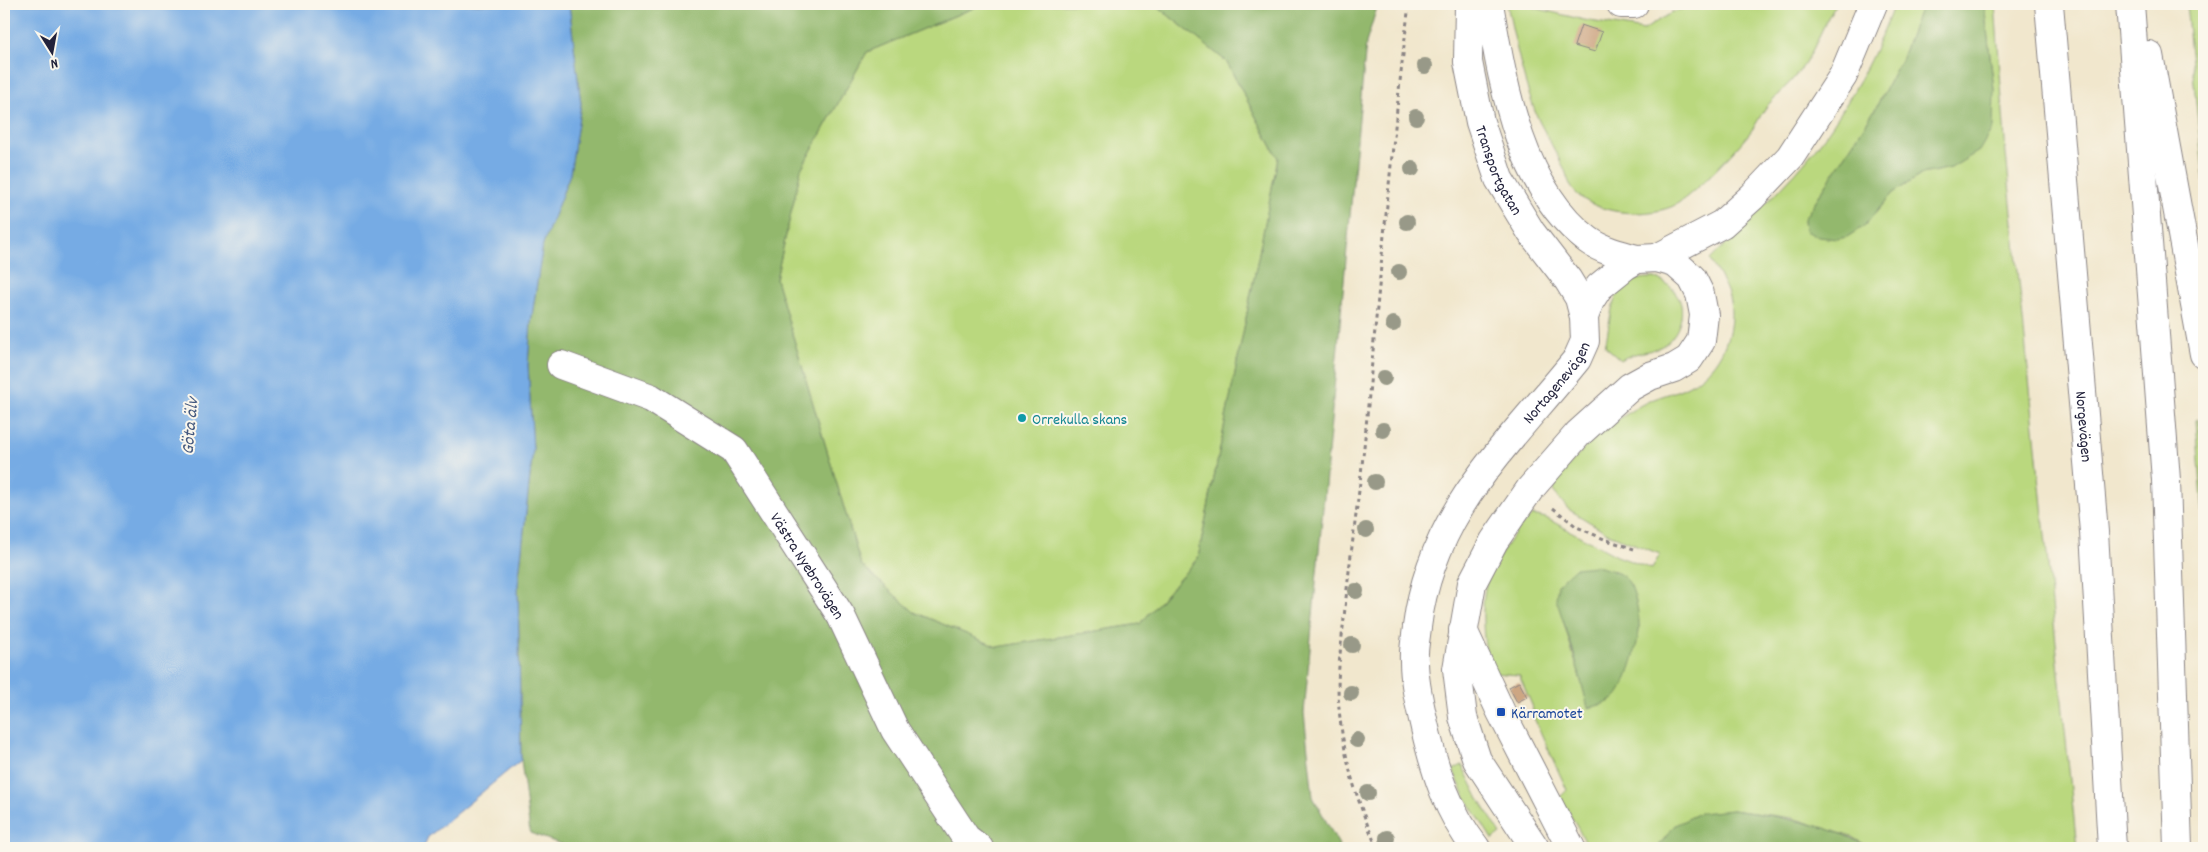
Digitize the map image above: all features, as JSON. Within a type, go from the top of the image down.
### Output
[{"type":"main road","name":"Transportgatan","points":[[1469,4],[1468,62],[1480,122],[1498,179],[1531,232],[1568,280],[1579,298],[1584,317]]},
{"type":"main road","name":"Transportgatan","points":[[1489,4],[1498,56],[1512,113],[1532,168],[1559,214],[1589,241],[1617,254],[1647,259]]},
{"type":"main road","points":[[1621,4],[1634,4]]},
{"type":"main road","name":"Nortagenevägen","points":[[1476,848],[1453,814],[1432,760],[1420,706],[1414,661],[1420,608],[1432,562],[1449,523],[1478,478],[1577,359],[1585,341],[1584,317],[1599,287],[1611,275],[1722,224],[1752,197],[1790,157],[1844,76],[1873,4]]},
{"type":"main road","name":"Norgevägen","points":[[2049,4],[2094,532],[2112,848]]},
{"type":"main road","points":[[2130,4],[2166,480],[2178,848]]},
{"type":"main road","points":[[2139,4],[2204,354]]},
{"type":"main road","points":[[1536,848],[1477,760],[1471,743],[1463,717],[1457,669],[1463,630],[1472,583],[1494,541],[1530,489],[1578,434],[1609,404],[1630,387],[1650,376],[1674,368],[1689,359],[1702,341],[1704,315],[1700,294],[1692,278],[1675,263],[1647,259]]},
{"type":"main road","name":"Västra Nyebrovägen","points":[[561,365],[651,398],[734,450],[841,616],[895,730],[966,838],[978,848]]},
{"type":"main road","points":[[1463,630],[1500,712],[1571,848]]},
{"type":"path","points":[[1378,848],[1367,825],[1345,758],[1338,705],[1341,643],[1364,443],[1392,143],[1409,4]]},
{"type":"path","points":[[1530,489],[1577,528],[1634,549]]},
{"type":"green space","points":[[1740,3],[1836,4],[1804,65],[1791,82],[1767,106],[1751,132],[1723,163],[1679,203],[1659,210],[1633,213],[1620,212],[1595,205],[1584,199],[1571,187],[1564,168],[1539,121],[1529,94],[1507,4],[1527,4],[1539,9],[1584,20],[1644,30],[1674,12],[1685,8]]},
{"type":"green space","points":[[569,4],[983,4],[867,52],[801,169],[776,279],[861,565],[914,612],[997,647],[1140,624],[1198,558],[1278,158],[1226,61],[1154,4],[1378,4],[1366,43],[1304,713],[1313,797],[1339,845],[1337,848],[572,848],[530,833],[521,760],[518,585],[533,449],[528,365],[531,322],[543,244],[570,174],[581,104]]},
{"type":"green space","name":"Orrekulla skans","points":[[983,4],[1154,4],[1226,61],[1278,158],[1198,558],[1140,624],[997,647],[914,612],[861,565],[776,279],[801,169],[867,52]]},
{"type":"green space","points":[[1894,4],[1922,4],[1902,58],[1874,111],[1804,219],[1805,231],[1864,226],[1893,193],[1922,174],[1951,168],[1994,90],[1984,4],[1995,4],[2006,154],[2077,848],[1870,848],[1852,837],[1792,818],[1732,810],[1675,825],[1657,848],[1589,848],[1560,797],[1567,790],[1534,718],[1532,705],[1519,675],[1493,673],[1489,665],[1483,628],[1483,601],[1487,581],[1507,545],[1520,527],[1533,515],[1546,518],[1617,556],[1652,569],[1660,554],[1611,535],[1568,509],[1553,491],[1555,486],[1572,462],[1608,427],[1647,402],[1693,383],[1712,367],[1719,357],[1729,334],[1731,309],[1725,287],[1710,260],[1786,183],[1812,153],[1853,93]],"holes":[[[1614,570],[1630,584],[1636,605],[1639,630],[1628,673],[1589,708],[1563,620]]]},
{"type":"green space","points":[[1922,4],[1984,4],[1994,90],[1993,127],[1979,151],[1951,168],[1922,174],[1893,193],[1864,226],[1847,237],[1837,239],[1819,237],[1805,231],[1804,219],[1874,111],[1902,58]]},
{"type":"green space","points":[[2186,4],[2204,4],[2204,182]]},
{"type":"green space","points":[[1655,278],[1668,285],[1680,300],[1682,311],[1677,330],[1664,345],[1653,350],[1630,355],[1621,360],[1605,346],[1615,299],[1628,283],[1640,279]]},
{"type":"green space","points":[[2198,419],[2204,453],[2204,528],[2196,420]]},
{"type":"green space","points":[[1595,566],[1620,574],[1628,581],[1636,602],[1639,631],[1631,667],[1619,694],[1608,702],[1588,708],[1573,650],[1556,599],[1558,584],[1575,568]]},
{"type":"green space","points":[[1462,765],[1479,799],[1501,834],[1492,839],[1466,798],[1453,770]]},
{"type":"green space","points":[[1732,810],[1803,822],[1837,832],[1870,848],[1657,848],[1675,825],[1700,813]]},
{"type":"water","name":"Göta älv","points":[[4,4],[569,4],[581,104],[570,174],[543,244],[531,322],[528,365],[533,449],[518,585],[521,760],[428,837],[423,848],[4,848]]},
{"type":"building","points":[[1581,25],[1602,32],[1595,52],[1574,46]]},
{"type":"building","points":[[1519,682],[1527,697],[1517,702],[1509,687]]},
{"type":"place","name":"Orrekulla skans","points":[[1022,418]]},
{"type":"place","name":"Kärramotet","points":[[1501,712]]}]
